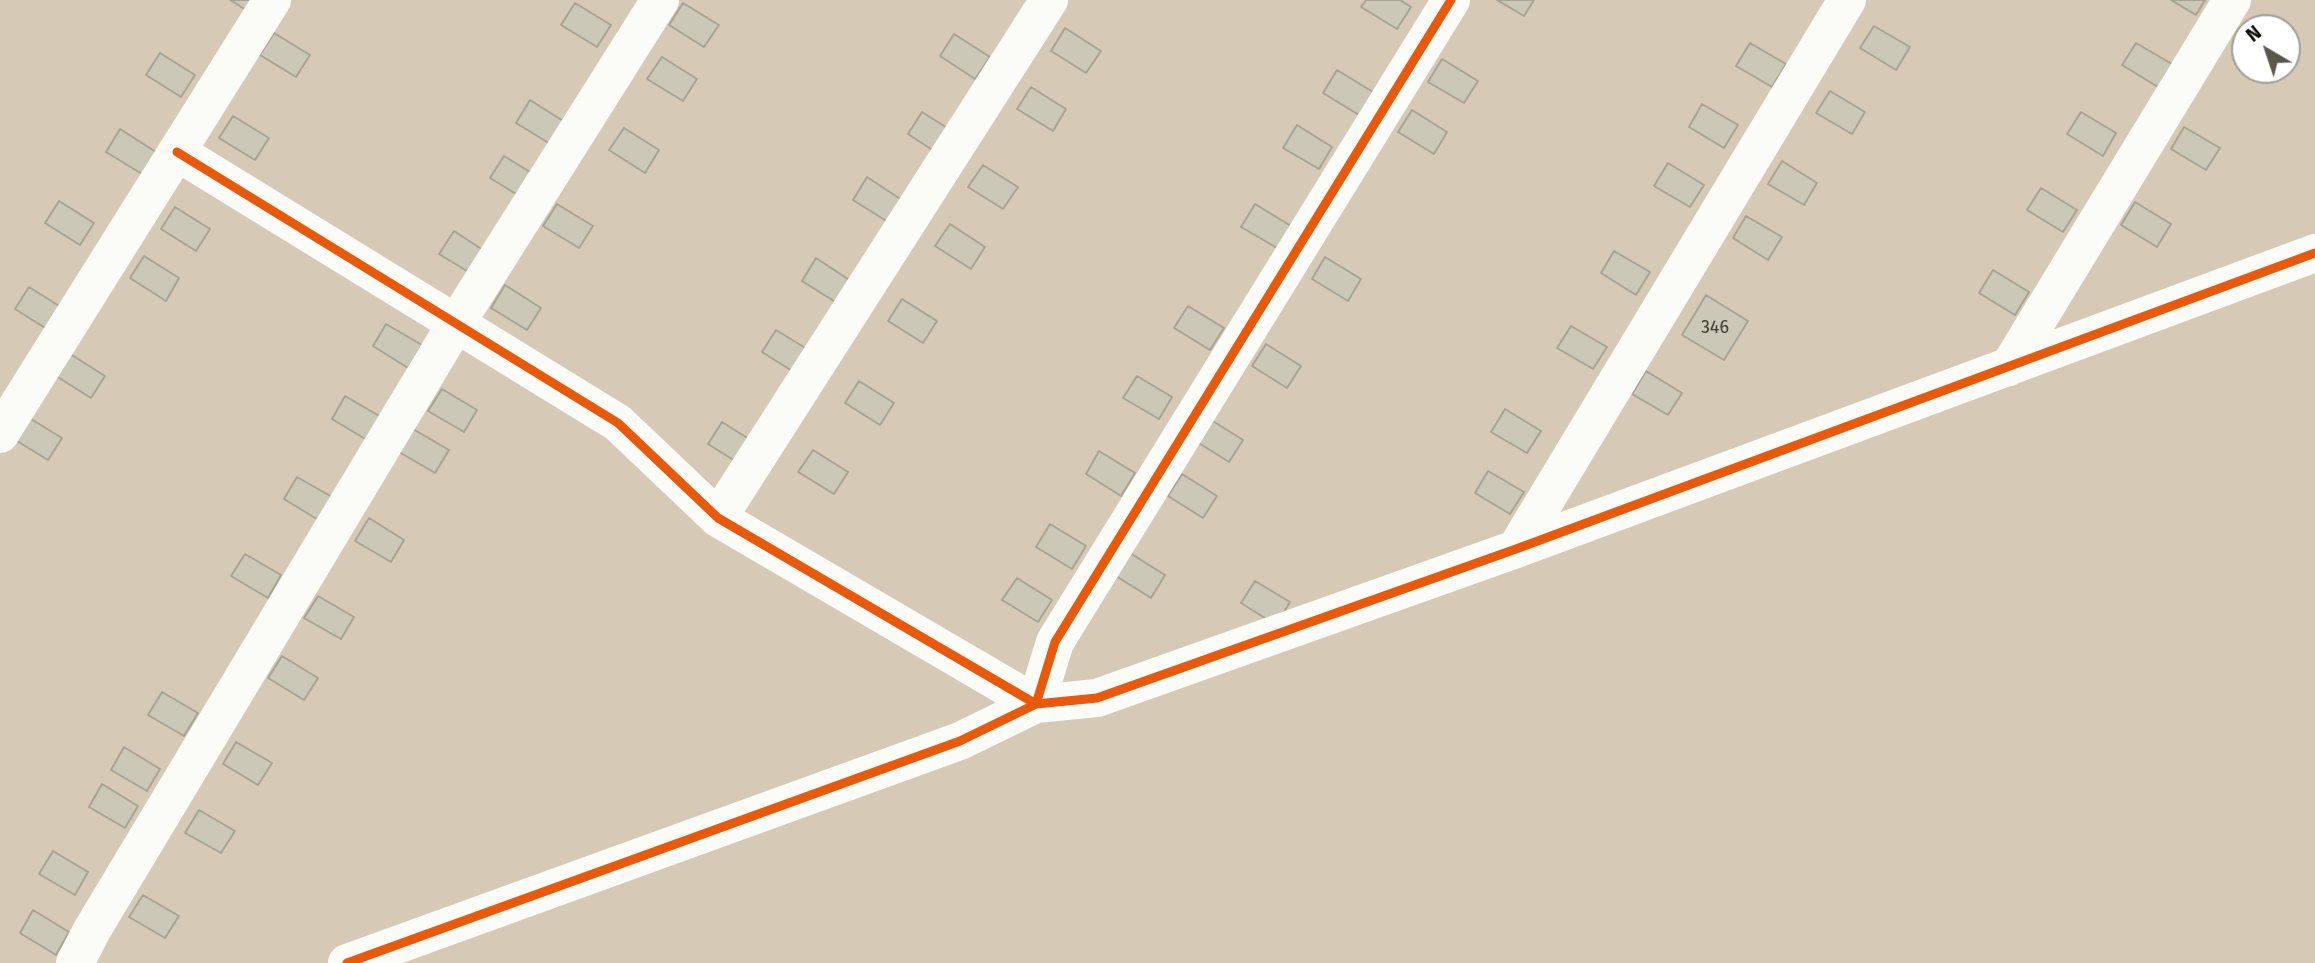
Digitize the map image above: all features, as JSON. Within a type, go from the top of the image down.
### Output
[{"type":"street","points":[[0,434],[272,0]]},
{"type":"street","points":[[75,963],[99,918],[457,322],[660,0]]},
{"type":"street","points":[[718,518],[1049,0]]},
{"type":"street","points":[[1036,704],[1055,642],[1451,0]]},
{"type":"street","points":[[1516,549],[1847,0]]},
{"type":"street","points":[[2009,366],[2232,0]]},
{"type":"street","points":[[177,152],[457,322],[618,424],[718,518],[1036,704]]},
{"type":"street","points":[[347,963],[960,741],[1036,704],[1097,698],[1516,549],[2315,253]]},
{"type":"shaded area","points":[[0,0],[2315,0],[2315,963],[0,963]]},
{"type":"building","points":[[230,0],[253,0],[246,10]]},
{"type":"building","points":[[1366,0],[1400,0],[1411,7],[1397,29],[1361,7]]},
{"type":"building","points":[[1497,0],[1534,0],[1524,16]]},
{"type":"building","points":[[2171,0],[2205,0],[2196,15]]},
{"type":"building","points":[[575,3],[611,25],[597,47],[561,25]]},
{"type":"building","points":[[683,3],[719,25],[704,47],[669,25]]},
{"type":"building","points":[[1874,26],[1910,47],[1896,70],[1860,48]]},
{"type":"building","points":[[1065,28],[1101,51],[1086,73],[1051,51]]},
{"type":"building","points":[[274,33],[310,55],[296,77],[260,55]]},
{"type":"building","points":[[954,34],[990,57],[975,79],[940,56]]},
{"type":"building","points":[[1750,43],[1786,64],[1772,87],[1736,66]]},
{"type":"building","points":[[2136,43],[2172,64],[2158,87],[2122,65]]},
{"type":"building","points":[[160,53],[195,75],[181,97],[146,75]]},
{"type":"building","points":[[662,57],[697,79],[683,101],[647,79]]},
{"type":"building","points":[[1442,59],[1478,81],[1464,103],[1428,82]]},
{"type":"building","points":[[1337,70],[1373,92],[1359,115],[1323,93]]},
{"type":"building","points":[[1031,87],[1066,109],[1053,131],[1017,109]]},
{"type":"building","points":[[1830,91],[1865,112],[1852,134],[1816,113]]},
{"type":"building","points":[[530,100],[565,122],[552,145],[516,123]]},
{"type":"building","points":[[1702,104],[1738,125],[1724,148],[1689,127]]},
{"type":"building","points":[[1412,110],[1447,132],[1434,154],[1398,132]]},
{"type":"building","points":[[922,112],[957,134],[943,157],[908,134]]},
{"type":"building","points":[[2081,112],[2116,133],[2103,156],[2067,134]]},
{"type":"building","points":[[233,116],[269,138],[255,160],[219,138]]},
{"type":"building","points":[[1297,125],[1332,147],[1319,169],[1283,148]]},
{"type":"building","points":[[2184,127],[2220,148],[2206,170],[2171,149]]},
{"type":"building","points":[[624,128],[659,150],[645,173],[609,150]]},
{"type":"building","points":[[120,129],[156,152],[142,174],[106,152]]},
{"type":"building","points":[[504,156],[540,178],[526,200],[490,178]]},
{"type":"building","points":[[1782,161],[1817,183],[1804,205],[1768,184]]},
{"type":"building","points":[[1668,163],[1704,185],[1690,207],[1654,186]]},
{"type":"building","points":[[983,165],[1018,187],[1003,209],[968,187]]},
{"type":"building","points":[[867,177],[902,200],[888,222],[853,200]]},
{"type":"building","points":[[2041,188],[2077,210],[2063,232],[2027,210]]},
{"type":"building","points":[[59,201],[94,223],[80,245],[45,223]]},
{"type":"building","points":[[2135,202],[2171,224],[2157,247],[2121,225]]},
{"type":"building","points":[[557,204],[593,226],[579,248],[543,226]]},
{"type":"building","points":[[1255,204],[1291,226],[1277,248],[1241,227]]},
{"type":"building","points":[[175,207],[210,229],[196,251],[161,229]]},
{"type":"building","points":[[1746,216],[1782,237],[1768,260],[1733,238]]},
{"type":"building","points":[[950,224],[985,247],[971,269],[935,246]]},
{"type":"building","points":[[454,231],[489,254],[475,276],[439,254]]},
{"type":"building","points":[[1614,251],[1650,272],[1636,295],[1601,273]]},
{"type":"building","points":[[144,256],[179,278],[166,301],[130,278]]},
{"type":"building","points":[[1325,257],[1361,279],[1348,301],[1312,279]]},
{"type":"building","points":[[816,258],[851,281],[837,303],[802,281]]},
{"type":"building","points":[[1993,270],[2029,292],[2015,315],[1979,293]]},
{"type":"building","points":[[505,285],[541,308],[527,330],[491,308]]},
{"type":"building","points":[[29,287],[64,309],[50,331],[15,309]]},
{"type":"building","points":[[1706,295],[1748,321],[1724,360],[1682,335]]},
{"type":"building","points":[[902,299],[937,321],[923,343],[888,321]]},
{"type":"building","points":[[1188,306],[1224,328],[1210,350],[1174,328]]},
{"type":"building","points":[[386,324],[422,345],[408,368],[373,346]]},
{"type":"building","points":[[1571,326],[1607,347],[1593,369],[1557,348]]},
{"type":"building","points":[[776,330],[812,352],[797,374],[762,352]]},
{"type":"building","points":[[1266,344],[1301,366],[1287,388],[1252,366]]},
{"type":"building","points":[[70,354],[105,376],[91,398],[56,376]]},
{"type":"building","points":[[1646,371],[1682,393],[1668,415],[1632,394]]},
{"type":"building","points":[[1137,376],[1172,397],[1159,419],[1123,398]]},
{"type":"building","points":[[859,381],[894,403],[880,425],[845,403]]},
{"type":"building","points":[[442,389],[477,410],[464,432],[428,411]]},
{"type":"building","points":[[345,396],[381,417],[367,440],[332,419]]},
{"type":"building","points":[[1505,409],[1541,431],[1527,453],[1491,432]]},
{"type":"building","points":[[26,416],[62,438],[48,460],[12,438]]},
{"type":"building","points":[[1208,418],[1243,440],[1229,462],[1194,440]]},
{"type":"building","points":[[722,422],[757,444],[743,466],[708,444]]},
{"type":"building","points":[[413,429],[449,450],[435,473],[399,452]]},
{"type":"building","points":[[813,450],[848,472],[834,494],[798,472]]},
{"type":"building","points":[[1099,451],[1135,473],[1121,496],[1086,474]]},
{"type":"building","points":[[1488,471],[1524,492],[1510,514],[1475,493]]},
{"type":"building","points":[[1182,474],[1217,496],[1203,518],[1168,496]]},
{"type":"building","points":[[297,477],[334,498],[320,521],[284,499]]},
{"type":"building","points":[[369,518],[404,540],[391,562],[355,541]]},
{"type":"building","points":[[1050,524],[1086,546],[1072,569],[1036,547]]},
{"type":"building","points":[[1130,553],[1165,575],[1151,598],[1116,576]]},
{"type":"building","points":[[245,554],[281,575],[268,598],[231,576]]},
{"type":"building","points":[[1017,578],[1052,600],[1038,622],[1002,600]]},
{"type":"building","points":[[1255,581],[1290,602],[1276,625],[1241,603]]},
{"type":"building","points":[[318,596],[354,617],[341,639],[304,618]]},
{"type":"building","points":[[282,656],[318,678],[304,700],[268,678]]},
{"type":"building","points":[[162,692],[198,713],[184,736],[148,715]]},
{"type":"building","points":[[236,742],[272,763],[258,785],[223,764]]},
{"type":"building","points":[[124,747],[160,769],[147,791],[111,770]]},
{"type":"building","points":[[102,784],[138,806],[125,828],[89,807]]},
{"type":"building","points":[[199,810],[235,831],[221,853],[185,833]]},
{"type":"building","points":[[53,851],[88,872],[75,895],[39,874]]},
{"type":"building","points":[[143,895],[179,916],[165,938],[129,917]]},
{"type":"building","points":[[33,910],[69,932],[56,955],[20,933]]},
{"type":"cycle path","points":[[177,152],[618,423],[718,518],[1036,704],[1055,642],[1451,0]]},
{"type":"cycle path","points":[[347,963],[960,741],[1036,704],[1097,698],[1516,549],[2315,253]]}]
